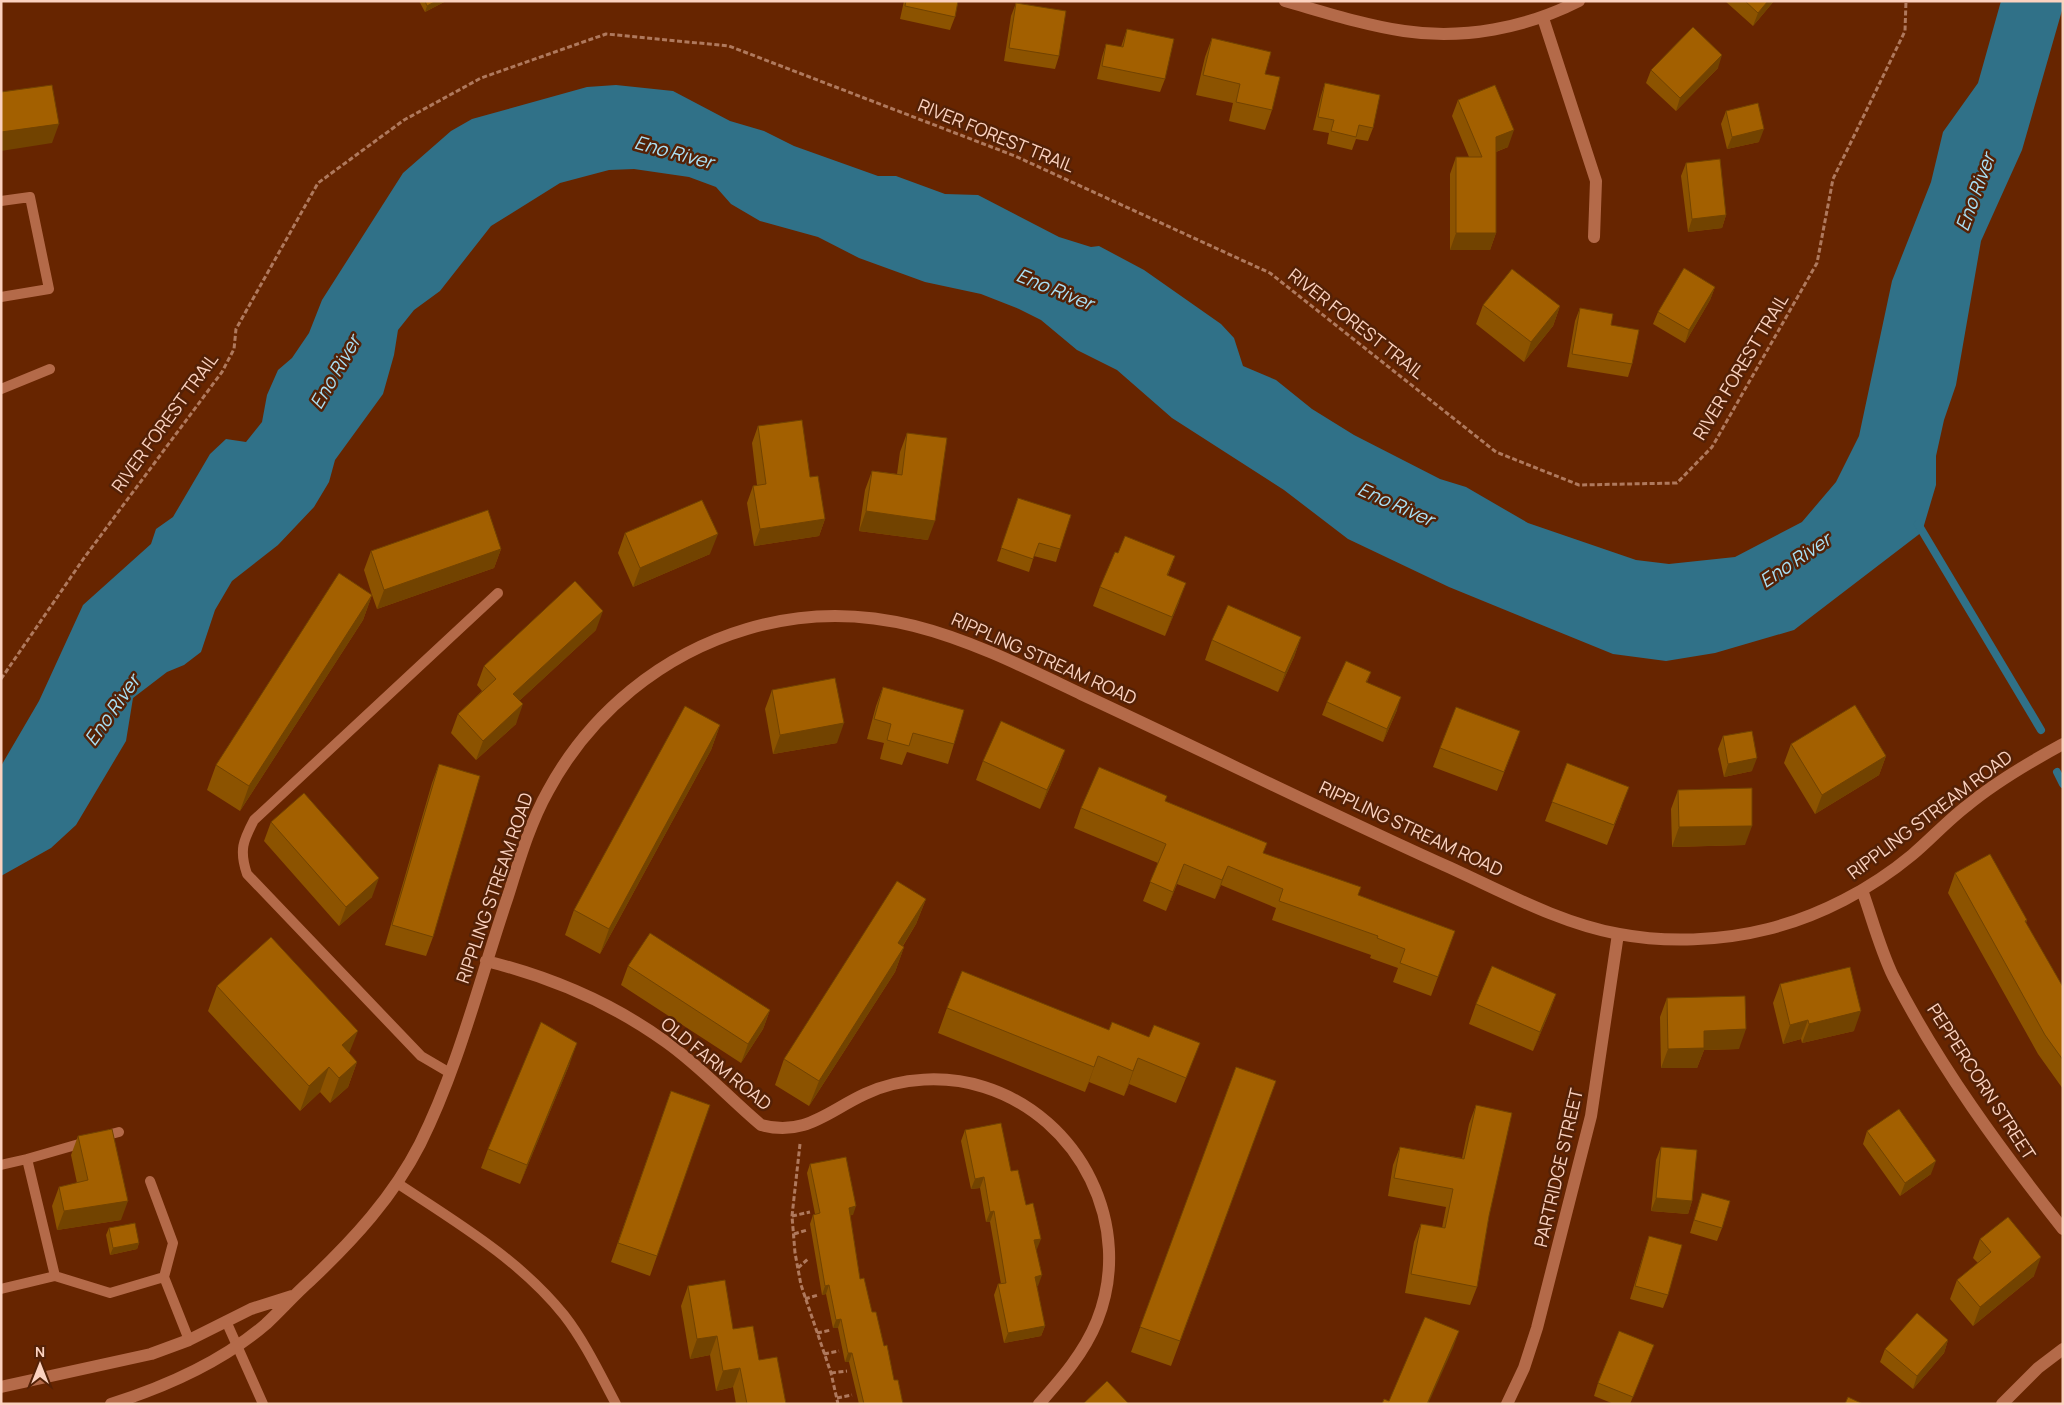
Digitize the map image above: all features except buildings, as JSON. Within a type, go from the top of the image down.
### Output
[{"type":"street","points":[[1285,1],[1406,31],[1478,32],[1520,25],[1543,18],[1579,1]]},
{"type":"street","points":[[1543,18],[1596,181],[1594,237]]},
{"type":"street","name":"RIPPLING STREAM ROAD","points":[[111,1404],[164,1385],[237,1345],[264,1325],[353,1239],[397,1183],[420,1143],[450,1073],[524,848],[546,793],[580,741],[600,719],[653,673],[712,640],[769,622],[800,617],[831,616],[900,621],[937,630],[978,646],[1482,882],[1578,923],[1618,934],[1654,938],[1690,939],[1728,936],[1762,930],[1794,921],[1862,890],[1913,855],[1970,803],[2024,766],[2063,744]]},
{"type":"street","name":"PEPPERCORN STREET","points":[[1862,890],[1892,974],[1948,1071],[2020,1175],[2063,1229]]},
{"type":"street","name":"PARTRIDGE STREET","points":[[1507,1404],[1524,1368],[1537,1328],[1589,1126],[1618,934]]},
{"type":"street","name":"OLD FARM ROAD","points":[[486,961],[538,974],[594,998],[667,1042],[761,1125],[778,1130],[799,1128],[867,1093],[900,1082],[950,1080],[984,1087],[1012,1099],[1040,1116],[1056,1130],[1075,1152],[1101,1203],[1108,1257],[1105,1290],[1098,1319],[1086,1344],[1071,1367],[1039,1404]]},
{"type":"street","name":"RIPPLING STREAM ROAD","points":[[1,1387],[124,1361],[189,1340],[251,1309],[294,1295]]},
{"type":"street","points":[[2002,1404],[2038,1368],[2063,1349]]},
{"type":"lane","points":[[1,201],[30,197],[49,289],[1,296]]},
{"type":"lane","points":[[1,389],[50,369]]},
{"type":"lane","points":[[450,1073],[422,1056],[247,874],[242,860],[243,842],[254,820],[498,593]]},
{"type":"lane","points":[[1,1165],[119,1132]]},
{"type":"lane","points":[[27,1159],[54,1276]]},
{"type":"lane","points":[[150,1181],[173,1243],[164,1277],[189,1340]]},
{"type":"lane","points":[[397,1183],[495,1249],[535,1282],[564,1316],[586,1348],[616,1404]]},
{"type":"lane","points":[[1,1289],[54,1276],[110,1293],[164,1277]]},
{"type":"lane","points":[[226,1321],[264,1404]]},
{"type":"path","name":"RIVER FOREST TRAIL","points":[[1,679],[84,558],[222,372],[234,350],[236,328],[318,182],[404,120],[481,78],[499,71],[606,34],[728,46],[1015,156],[1270,273],[1496,452],[1579,485],[1677,483],[1712,447],[1817,263],[1833,179],[1905,30],[1906,1]]},
{"type":"path","points":[[799,1128],[800,1143],[792,1216],[798,1268],[805,1299],[831,1373],[838,1404]]},
{"type":"path","points":[[792,1216],[810,1212]]},
{"type":"path","points":[[794,1234],[807,1230]]},
{"type":"path","points":[[798,1268],[809,1258]]},
{"type":"path","points":[[805,1299],[818,1295]]},
{"type":"path","points":[[817,1333],[831,1330]]},
{"type":"path","points":[[824,1354],[839,1351]]},
{"type":"path","points":[[831,1373],[847,1371]]},
{"type":"path","points":[[836,1398],[852,1395]]},
{"type":"water","name":"Eno River","points":[[2001,1],[2063,1],[2063,7],[2022,150],[1981,241],[1956,385],[1944,420],[1936,456],[1936,485],[1922,532],[1794,630],[1715,653],[1666,661],[1613,654],[1449,587],[1348,539],[1284,490],[1172,418],[1117,370],[1077,350],[1041,320],[1019,309],[981,294],[925,282],[859,258],[818,237],[760,221],[731,204],[716,187],[689,177],[634,169],[609,170],[560,183],[491,226],[440,291],[414,310],[398,330],[394,355],[383,394],[335,460],[329,482],[314,507],[278,545],[232,581],[215,610],[201,652],[184,665],[167,672],[133,698],[126,741],[76,825],[51,848],[1,876],[1,766],[39,701],[83,605],[151,544],[156,529],[173,517],[210,454],[226,439],[246,442],[262,422],[267,395],[278,370],[292,358],[309,333],[322,300],[403,173],[451,131],[472,119],[587,87],[616,85],[673,91],[730,121],[764,131],[794,146],[878,176],[896,176],[945,194],[978,195],[1059,237],[1091,247],[1099,246],[1144,270],[1221,324],[1234,338],[1243,366],[1276,380],[1312,409],[1354,435],[1440,479],[1466,487],[1528,523],[1636,560],[1669,564],[1735,557],[1802,522],[1836,482],[1859,436],[1892,281],[1931,182],[1943,132],[1978,83]]},
{"type":"waterway","points":[[1918,524],[2041,730]]},
{"type":"waterway","points":[[2057,772],[2063,784]]}]
